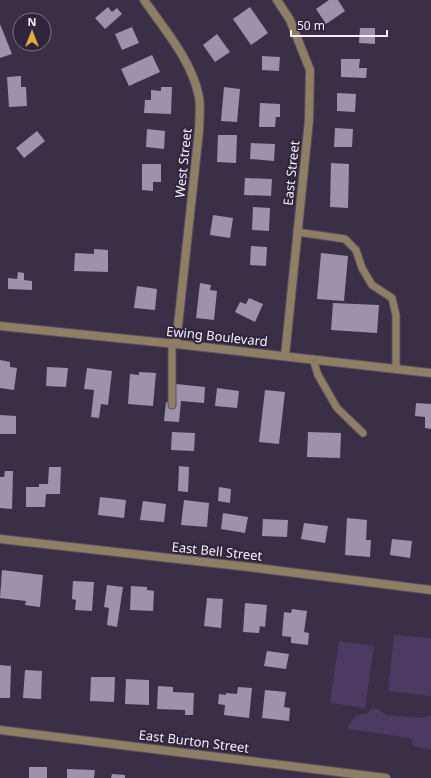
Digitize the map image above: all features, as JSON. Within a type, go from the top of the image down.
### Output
[{"type":"street","name":"West Street","points":[[144,0],[186,61],[195,80],[199,99],[198,131],[174,343]]},
{"type":"street","name":"East Street","points":[[277,0],[290,20],[310,70],[308,120],[285,356]]},
{"type":"street","name":"Ewing Boulevard","points":[[0,326],[174,343],[431,373]]},
{"type":"street","name":"East Bell Street","points":[[0,539],[249,567],[431,590]]},
{"type":"street","name":"East Burton Street","points":[[0,730],[386,778]]},
{"type":"lane","points":[[297,232],[345,239],[356,250],[362,268],[372,286],[392,298],[396,315],[396,368]]},
{"type":"lane","points":[[172,405],[174,343]]},
{"type":"lane","points":[[313,359],[318,375],[337,408],[363,433]]},
{"type":"shaded area","points":[[394,635],[431,638],[431,696],[388,691]]},
{"type":"shaded area","points":[[339,641],[374,646],[365,708],[330,703]]},
{"type":"shaded area","points":[[375,708],[387,715],[422,718],[431,715],[431,750],[413,746],[410,738],[348,729],[354,718],[367,714],[371,709]]},
{"type":"building","points":[[329,0],[338,0],[345,11],[326,24],[316,9]]},
{"type":"building","points":[[108,7],[112,12],[117,8],[122,14],[105,29],[95,18]]},
{"type":"building","points":[[250,7],[268,33],[251,45],[233,19]]},
{"type":"building","points":[[0,24],[12,54],[0,58]]},
{"type":"building","points":[[132,27],[139,43],[122,50],[115,34]]},
{"type":"building","points":[[360,28],[375,28],[375,44],[359,43]]},
{"type":"building","points":[[217,34],[230,52],[215,62],[203,45]]},
{"type":"building","points":[[152,55],[160,72],[129,86],[121,69]]},
{"type":"building","points":[[262,56],[280,57],[279,71],[262,70]]},
{"type":"building","points":[[341,59],[360,59],[359,68],[367,68],[366,78],[341,77]]},
{"type":"building","points":[[21,76],[21,87],[26,87],[27,106],[9,107],[7,77]]},
{"type":"building","points":[[161,87],[172,87],[171,114],[144,113],[145,100],[151,100],[151,90],[161,91]]},
{"type":"building","points":[[224,87],[240,89],[237,122],[221,121]]},
{"type":"building","points":[[337,93],[356,94],[355,112],[337,111]]},
{"type":"building","points":[[260,103],[280,104],[280,117],[276,117],[275,127],[259,127]]},
{"type":"building","points":[[335,128],[353,129],[352,147],[334,147]]},
{"type":"building","points":[[147,129],[165,131],[164,149],[146,147]]},
{"type":"building","points":[[37,131],[45,141],[24,158],[16,148]]},
{"type":"building","points":[[218,135],[237,135],[236,163],[217,162]]},
{"type":"building","points":[[251,143],[275,144],[274,161],[250,159]]},
{"type":"building","points":[[331,163],[349,164],[348,208],[330,207]]},
{"type":"building","points":[[142,164],[161,164],[161,182],[153,182],[153,191],[142,190]]},
{"type":"building","points":[[245,178],[272,179],[271,196],[244,195]]},
{"type":"building","points":[[253,207],[270,208],[269,231],[252,230]]},
{"type":"building","points":[[213,215],[233,218],[230,238],[210,235]]},
{"type":"building","points":[[251,246],[267,247],[266,266],[250,265]]},
{"type":"building","points":[[94,249],[108,250],[108,272],[74,271],[75,253],[94,254]]},
{"type":"building","points":[[321,253],[348,256],[344,301],[317,299]]},
{"type":"building","points":[[18,272],[24,273],[24,280],[32,281],[32,290],[8,289],[8,278],[17,279]]},
{"type":"building","points":[[200,283],[211,285],[210,290],[217,291],[214,320],[196,318]]},
{"type":"building","points":[[137,286],[157,289],[155,310],[134,308]]},
{"type":"building","points":[[249,298],[263,304],[255,322],[235,312],[240,302],[246,304]]},
{"type":"building","points":[[333,303],[379,305],[377,333],[331,330]]},
{"type":"building","points":[[0,360],[10,362],[10,367],[17,368],[14,390],[0,388]]},
{"type":"building","points":[[47,367],[68,368],[66,387],[46,386]]},
{"type":"building","points":[[87,368],[112,371],[108,405],[101,404],[99,418],[91,417],[94,390],[84,389]]},
{"type":"building","points":[[139,372],[156,373],[153,406],[128,404],[130,374],[139,375]]},
{"type":"building","points":[[176,384],[205,387],[204,403],[181,401],[179,422],[164,421],[166,402],[174,403]]},
{"type":"building","points":[[217,388],[239,391],[237,408],[215,406]]},
{"type":"building","points":[[265,390],[285,392],[279,444],[259,442]]},
{"type":"building","points":[[416,403],[431,404],[431,429],[425,428],[425,417],[415,416]]},
{"type":"building","points":[[0,415],[16,416],[16,434],[0,434]]},
{"type":"building","points":[[172,432],[195,433],[194,451],[171,450]]},
{"type":"building","points":[[308,432],[341,433],[340,458],[307,457]]},
{"type":"building","points":[[179,466],[189,467],[188,492],[178,491]]},
{"type":"building","points":[[49,467],[61,467],[60,494],[46,494],[45,507],[26,507],[26,487],[39,487],[39,484],[48,484]]},
{"type":"building","points":[[5,471],[13,471],[12,509],[0,508],[0,477],[4,477]]},
{"type":"building","points":[[219,487],[231,489],[230,503],[218,501]]},
{"type":"building","points":[[100,497],[126,500],[124,518],[98,515]]},
{"type":"building","points":[[184,500],[209,503],[207,527],[181,525]]},
{"type":"building","points":[[143,501],[166,504],[164,522],[140,520]]},
{"type":"building","points":[[223,513],[248,517],[245,533],[221,529]]},
{"type":"building","points":[[347,518],[367,520],[366,540],[371,540],[370,557],[345,555]]},
{"type":"building","points":[[263,519],[288,520],[287,537],[262,536]]},
{"type":"building","points":[[304,523],[328,526],[325,543],[301,539]]},
{"type":"building","points":[[392,539],[412,541],[410,558],[390,555]]},
{"type":"building","points":[[2,570],[43,575],[40,607],[25,605],[26,601],[0,598]]},
{"type":"building","points":[[73,581],[94,582],[92,611],[75,610],[76,600],[72,599]]},
{"type":"building","points":[[107,585],[123,587],[117,627],[107,625],[109,608],[104,607]]},
{"type":"building","points":[[131,586],[147,587],[147,590],[154,591],[153,611],[130,610]]},
{"type":"building","points":[[207,598],[223,599],[221,628],[204,626]]},
{"type":"building","points":[[245,603],[267,605],[265,627],[260,626],[259,633],[243,632]]},
{"type":"building","points":[[292,609],[307,611],[304,632],[309,633],[308,645],[291,643],[291,637],[282,636],[284,612],[291,613]]},
{"type":"building","points":[[267,651],[289,654],[286,669],[264,666]]},
{"type":"building","points":[[0,665],[11,666],[10,698],[0,698]]},
{"type":"building","points":[[25,670],[42,671],[41,699],[23,698]]},
{"type":"building","points":[[91,677],[115,677],[114,702],[90,701]]},
{"type":"building","points":[[126,679],[149,680],[149,705],[125,704]]},
{"type":"building","points":[[158,686],[173,687],[173,692],[194,693],[193,715],[185,715],[185,710],[157,709]]},
{"type":"building","points":[[238,687],[252,688],[249,718],[224,715],[225,705],[218,704],[219,694],[237,694]]},
{"type":"building","points":[[265,690],[286,692],[284,707],[290,708],[289,721],[262,718]]},
{"type":"building","points":[[29,767],[47,767],[47,778],[29,778]]},
{"type":"building","points":[[67,769],[95,770],[94,778],[67,778]]},
{"type":"building","points":[[112,774],[125,775],[125,778],[111,778]]}]
